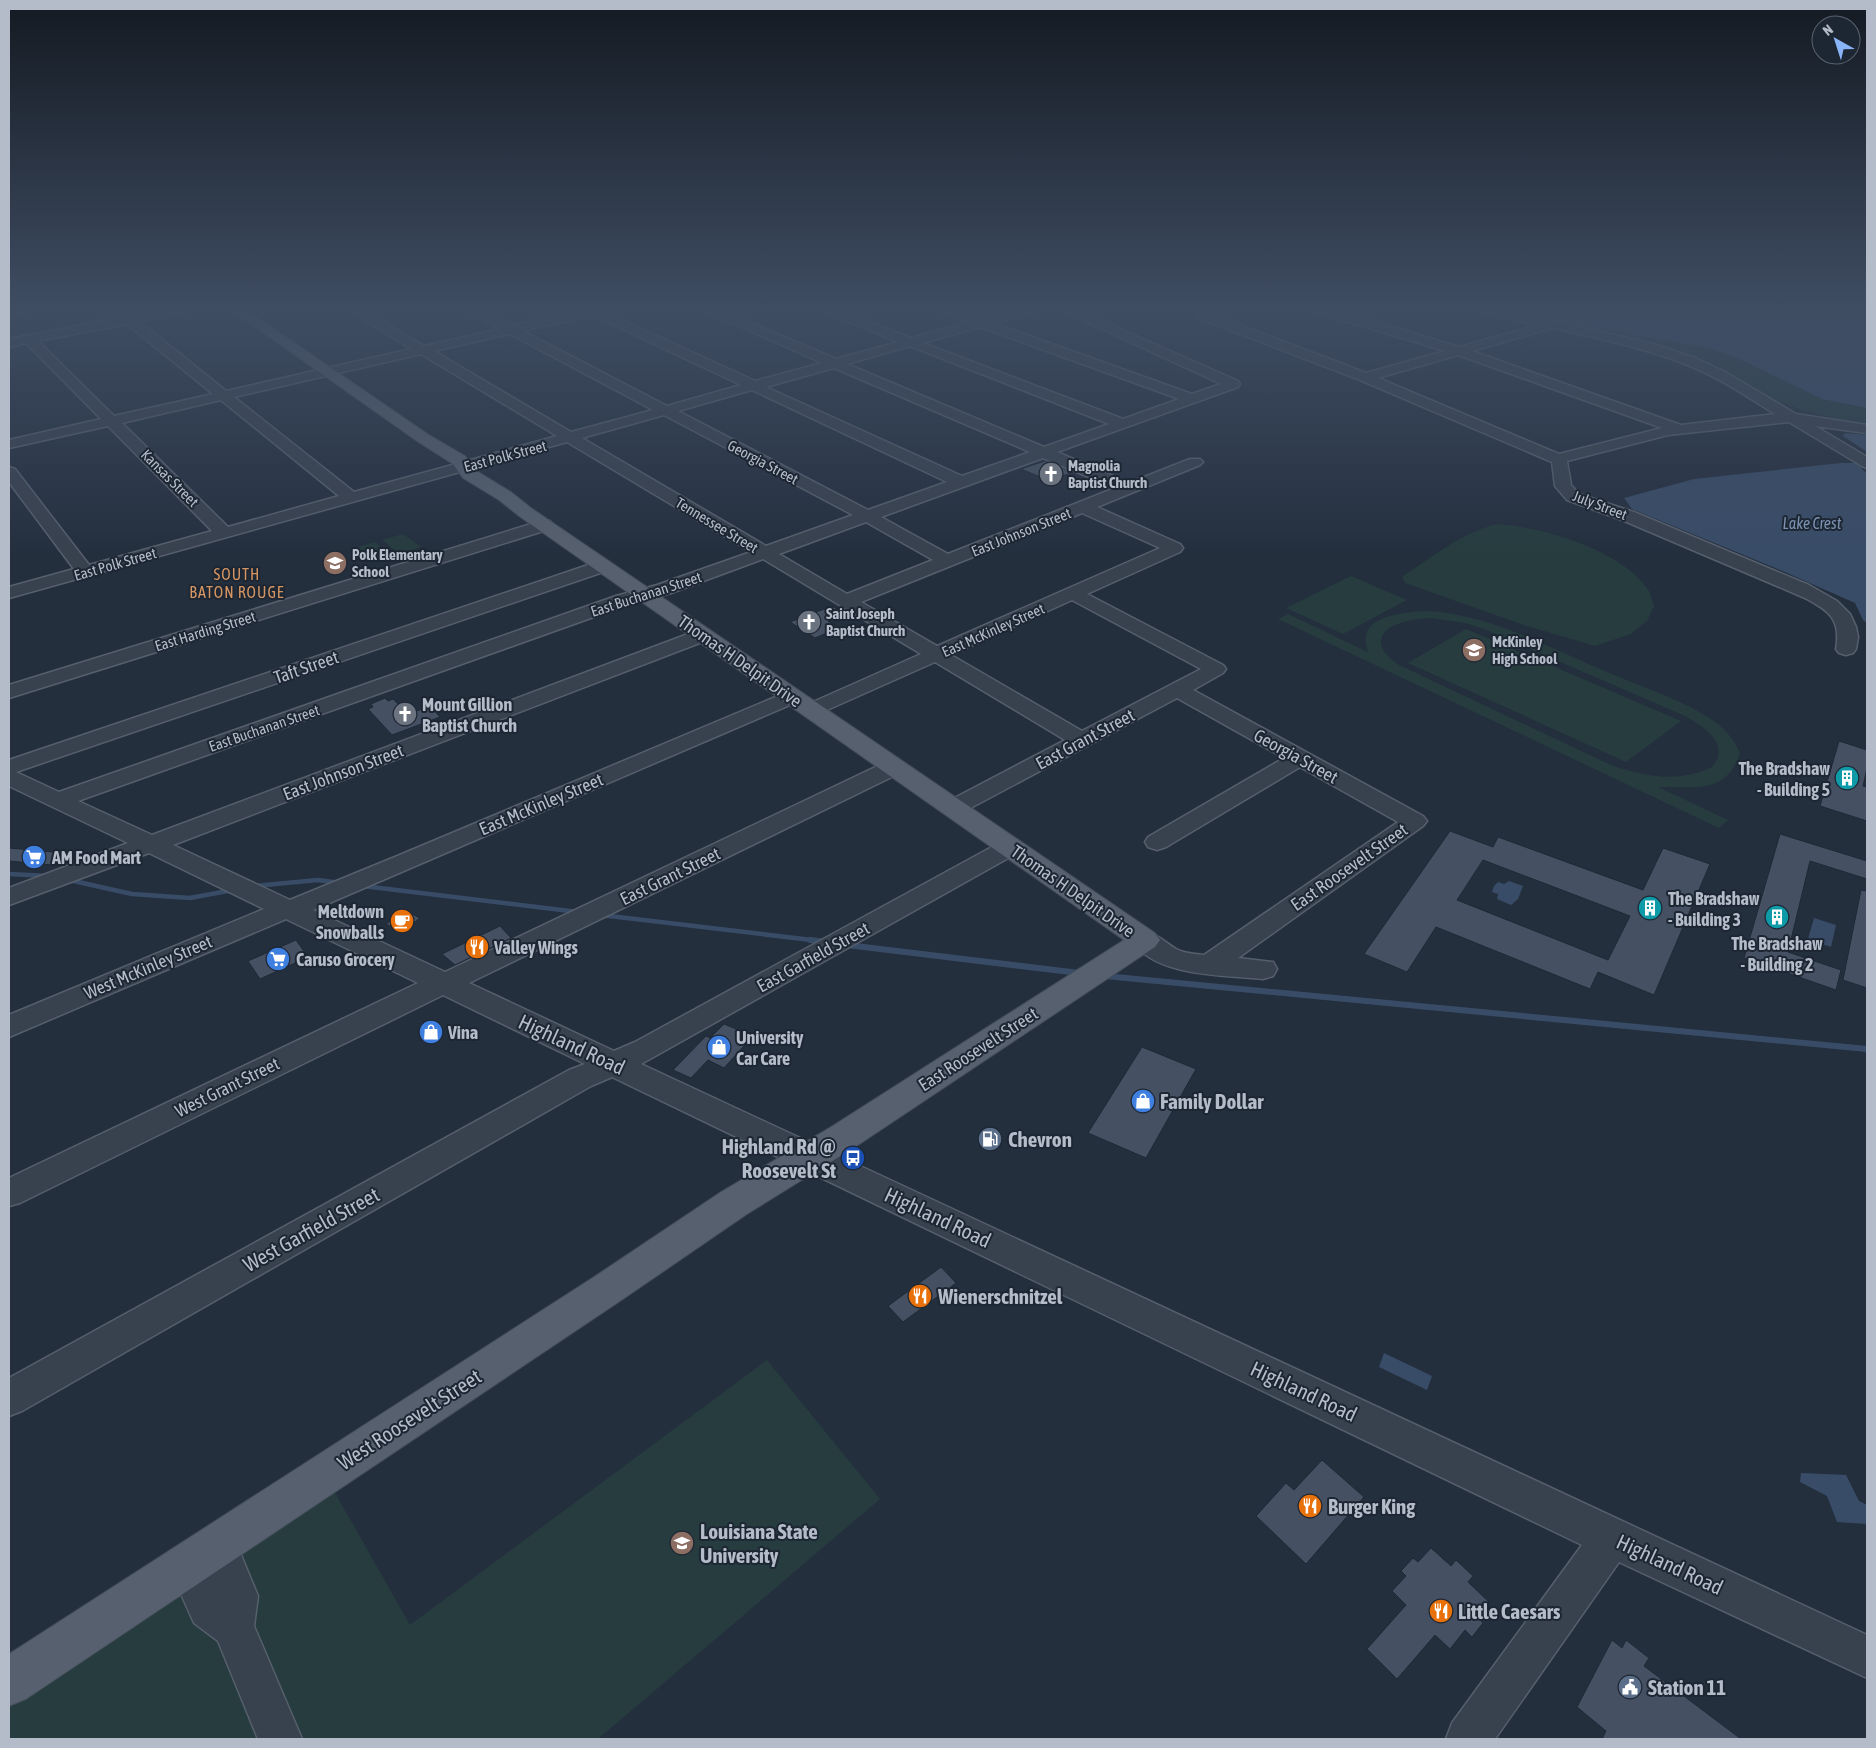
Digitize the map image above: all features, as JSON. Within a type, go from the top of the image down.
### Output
[{"type":"main road","name":"Thomas H Delpit Drive","points":[[355,391],[458,460],[469,474],[505,496],[702,635],[1010,847],[1135,947]]},
{"type":"main road","name":"East Roosevelt Street","points":[[810,1157],[1135,947]]},
{"type":"main road","name":"West Roosevelt Street","points":[[9,1682],[610,1287],[734,1203],[810,1157]]},
{"type":"street","name":"Kansas Street","points":[[82,391],[224,533]]},
{"type":"street","points":[[219,391],[350,498]]},
{"type":"street","points":[[9,444],[245,391]]},
{"type":"street","name":"Tennessee Street","points":[[491,391],[1082,740]]},
{"type":"street","name":"Georgia Street","points":[[628,391],[867,516],[948,561]]},
{"type":"street","name":"East Polk Street","points":[[9,593],[737,391]]},
{"type":"street","points":[[764,391],[961,482]]},
{"type":"street","points":[[899,391],[1128,488]]},
{"type":"street","points":[[1035,391],[1123,424]]},
{"type":"street","points":[[1172,391],[1193,398]]},
{"type":"street","name":"East Buchanan Street","points":[[58,800],[764,553],[1214,391]]},
{"type":"street","points":[[1397,391],[1558,460],[1678,429],[1792,418],[1804,415],[1832,419]]},
{"type":"street","points":[[1571,391],[1678,429]]},
{"type":"street","points":[[1747,391],[1866,462]]},
{"type":"street","points":[[1751,391],[1786,405],[1866,429],[1792,418]]},
{"type":"street","points":[[1827,439],[1830,435],[1827,432],[1828,430],[1858,428]]},
{"type":"street","name":"July Street","points":[[1558,460],[1561,465],[1563,486],[1573,497],[1628,516],[1802,589],[1827,603],[1840,614],[1848,629],[1846,649]]},
{"type":"street","name":"East Johnson Street","points":[[846,601],[1195,462]]},
{"type":"street","points":[[9,472],[85,572]]},
{"type":"street","name":"East McKinley Street","points":[[811,710],[1174,548],[1083,507]]},
{"type":"street","name":"East Harding Street","points":[[9,692],[544,525]]},
{"type":"street","name":"Taft Street","points":[[9,767],[603,566]]},
{"type":"street","name":"East Grant Street","points":[[953,808],[1216,669],[1074,594]]},
{"type":"street","name":"East Johnson Street","points":[[15,894],[702,635]]},
{"type":"street","name":"Georgia Street","points":[[1178,690],[1415,821]]},
{"type":"street","name":"East McKinley Street","points":[[281,906],[324,896],[378,874],[792,697]]},
{"type":"street","points":[[1157,842],[1299,758]]},
{"type":"street","name":"East Grant Street","points":[[446,983],[618,902],[894,767]]},
{"type":"street","name":"Highland Road","points":[[9,777],[1612,1538],[1867,1657]]},
{"type":"street","name":"East Roosevelt Street","points":[[1210,964],[1415,821]]},
{"type":"street","name":"East Garfield Street","points":[[614,1064],[645,1050],[1010,847]]},
{"type":"street","name":"West McKinley Street","points":[[9,1027],[260,920],[281,906]]},
{"type":"street","name":"Thomas H Delpit Drive","points":[[1135,947],[1210,964],[1263,969]]},
{"type":"street","name":"West Grant Street","points":[[9,1192],[403,1001],[446,983]]},
{"type":"street","name":"West Garfield Street","points":[[9,1398],[580,1078],[614,1064]]},
{"type":"street","points":[[1468,1739],[1612,1538]]},
{"type":"street","points":[[202,1555],[209,1608],[233,1626],[280,1739]]},
{"type":"green space","points":[[1752,391],[1867,391],[1867,427],[1802,410]]},
{"type":"green space","points":[[1498,524],[1537,530],[1558,536],[1600,552],[1618,562],[1634,574],[1649,592],[1654,606],[1647,621],[1631,634],[1595,646],[1527,626],[1405,583],[1402,577],[1448,546],[1473,533]]},
{"type":"green space","points":[[403,534],[421,547],[400,554],[382,540]]},
{"type":"green space","points":[[375,542],[392,556],[371,562],[354,548]]},
{"type":"green space","points":[[1351,576],[1407,600],[1343,634],[1286,608]]},
{"type":"green space","points":[[1425,611],[1472,618],[1518,633],[1671,698],[1708,717],[1727,733],[1737,747],[1740,753],[1734,767],[1726,776],[1707,786],[1658,787],[1728,820],[1719,828],[1278,619],[1288,614],[1368,652],[1366,640],[1368,631],[1373,624],[1392,615]],"holes":[[[1431,618],[1466,623],[1484,629],[1685,716],[1713,737],[1719,749],[1717,760],[1712,767],[1699,772],[1674,777],[1637,773],[1611,765],[1397,664],[1383,650],[1381,641],[1383,634],[1389,628],[1406,621]]]},
{"type":"green space","points":[[1466,629],[1681,721],[1626,762],[1408,663]]},
{"type":"green space","points":[[767,1360],[880,1499],[598,1739],[9,1739],[9,1681],[325,1475],[410,1625]]},
{"type":"water","points":[[1805,391],[1867,391],[1867,408],[1822,399]]},
{"type":"water","points":[[1845,433],[1867,435],[1867,452],[1843,436]]},
{"type":"water","name":"Lake Crest","points":[[1841,463],[1867,463],[1867,466],[1861,468],[1867,474],[1867,623],[1863,620],[1855,603],[1632,509],[1624,498],[1694,479]]},
{"type":"water","points":[[1509,881],[1523,886],[1518,899],[1511,905],[1497,899],[1498,894],[1492,892],[1498,882],[1504,884]]},
{"type":"water","points":[[1814,918],[1836,925],[1831,947],[1808,939]]},
{"type":"water","points":[[1384,1353],[1432,1376],[1427,1390],[1379,1367]]},
{"type":"water","points":[[1801,1473],[1846,1475],[1859,1501],[1867,1505],[1867,1524],[1837,1522],[1827,1496],[1800,1482]]},
{"type":"building","name":"Magnolia Baptist Church","points":[[1045,461],[1073,472],[1050,481],[1021,469]]},
{"type":"building","name":"Saint Joseph Baptist Church","points":[[832,606],[846,614],[828,621],[839,628],[815,638],[790,622]]},
{"type":"building","name":"Mount Gillion Baptist Church","points":[[385,698],[388,701],[393,699],[405,711],[412,709],[414,712],[430,706],[440,717],[392,735],[368,709],[373,707],[371,704]]},
{"type":"building","name":"The Bradshaw - Building 5","points":[[1839,741],[1867,750],[1867,768],[1863,786],[1867,787],[1867,821],[1820,806]]},
{"type":"building","name":"The Bradshaw - Building 3","points":[[1450,831],[1493,847],[1498,837],[1643,890],[1663,848],[1710,864],[1654,995],[1598,972],[1590,989],[1436,927],[1407,972],[1364,954]],"holes":[[[1483,860],[1630,916],[1608,960],[1457,900]]]},
{"type":"building","name":"The Bradshaw - Building 2","points":[[1780,834],[1867,861],[1867,879],[1810,861],[1788,952],[1841,970],[1836,990],[1744,958]]},
{"type":"building","name":"AM Food Mart","points":[[9,848],[64,853],[52,865],[9,861]]},
{"type":"building","points":[[1861,890],[1867,891],[1867,988],[1843,980]]},
{"type":"building","name":"Meltdown Snowballs","points":[[404,910],[420,918],[402,932],[386,924]]},
{"type":"building","name":"Valley Wings","points":[[500,926],[511,938],[455,965],[442,954]]},
{"type":"building","name":"Caruso Grocery","points":[[296,940],[308,957],[260,979],[248,961]]},
{"type":"building","name":"University Car Care","points":[[724,1024],[753,1036],[724,1068],[708,1060],[691,1078],[673,1070],[706,1036],[710,1038]]},
{"type":"building","name":"Family Dollar","points":[[1142,1047],[1196,1069],[1146,1158],[1088,1133]]},
{"type":"building","name":"Wienerschnitzel","points":[[941,1267],[956,1283],[903,1322],[888,1306]]},
{"type":"building","name":"Burger King","points":[[1322,1460],[1364,1497],[1306,1564],[1256,1516],[1286,1483],[1294,1490]]},
{"type":"building","name":"Little Caesars","points":[[1431,1548],[1451,1566],[1456,1560],[1473,1576],[1468,1582],[1489,1602],[1477,1617],[1483,1623],[1472,1637],[1465,1630],[1450,1649],[1435,1635],[1397,1679],[1367,1649],[1406,1605],[1392,1591],[1406,1576],[1401,1571],[1413,1558],[1418,1562]]},
{"type":"building","name":"Station 11","points":[[1612,1640],[1622,1648],[1626,1640],[1649,1658],[1644,1666],[1741,1739],[1602,1739],[1606,1731],[1577,1707]]},
{"type":"waterway","points":[[9,874],[48,876]]},
{"type":"waterway","points":[[69,880],[132,894],[190,898],[233,890]]},
{"type":"waterway","points":[[253,886],[318,880],[340,883]]},
{"type":"waterway","points":[[363,886],[578,912]]},
{"type":"waterway","points":[[601,915],[820,941]]},
{"type":"waterway","points":[[810,940],[826,942]]},
{"type":"waterway","points":[[847,945],[1079,973]]},
{"type":"waterway","points":[[1105,976],[1867,1049]]},
{"type":"place","name":"Magnolia Baptist Church","points":[[1051,474]]},
{"type":"place","name":"Polk Elementary School","points":[[335,563]]},
{"type":"place","name":"Saint Joseph Baptist Church","points":[[809,622]]},
{"type":"place","name":"McKinley High School","points":[[1474,650]]},
{"type":"place","name":"Mount Gillion Baptist Church","points":[[405,714]]},
{"type":"place","name":"The Bradshaw - Building 5","points":[[1847,778]]},
{"type":"place","name":"AM Food Mart","points":[[34,857]]},
{"type":"place","name":"The Bradshaw - Building 3","points":[[1650,908]]},
{"type":"place","name":"The Bradshaw - Building 2","points":[[1777,917]]},
{"type":"place","name":"Meltdown Snowballs","points":[[402,921]]},
{"type":"place","name":"Valley Wings","points":[[477,947]]},
{"type":"place","name":"Caruso Grocery","points":[[278,959]]},
{"type":"place","name":"Vina","points":[[431,1032]]},
{"type":"place","name":"University Car Care","points":[[719,1047]]},
{"type":"place","name":"Family Dollar","points":[[1143,1101]]},
{"type":"place","name":"Chevron","points":[[990,1139]]},
{"type":"place","name":"Highland Rd @ Roosevelt St","points":[[853,1158]]},
{"type":"place","name":"Wienerschnitzel","points":[[920,1296]]},
{"type":"place","name":"Burger King","points":[[1310,1506]]},
{"type":"place","name":"Louisiana State University","points":[[682,1543]]},
{"type":"place","name":"Little Caesars","points":[[1441,1611]]},
{"type":"place","name":"Station 11","points":[[1630,1687]]},
{"type":"district","name":"SOUTH BATON ROUGE","points":[[237,583]]}]
